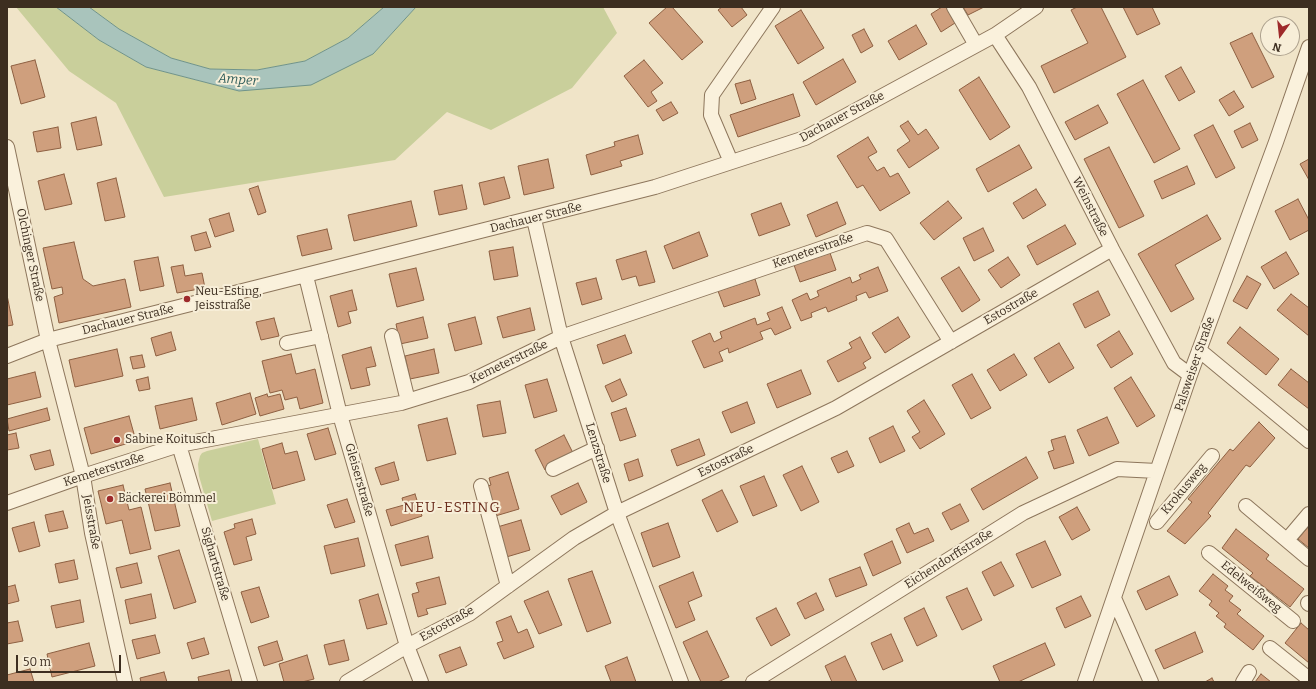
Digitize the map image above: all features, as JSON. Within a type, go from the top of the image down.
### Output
[{"type":"street","points":[[731,162],[711,115],[712,95],[773,7]]},
{"type":"street","points":[[954,7],[976,45]]},
{"type":"street","name":"Dachauer Straße","points":[[7,356],[48,340],[534,219],[655,187],[805,138],[995,35],[1036,7]]},
{"type":"street","name":"Weinstraße","points":[[995,35],[1029,86],[1112,249],[1174,363],[1190,375]]},
{"type":"street","name":"Palsweiser Straße","points":[[1085,682],[1190,375],[1276,142],[1309,47]]},
{"type":"street","name":"Olchinger Straße","points":[[7,147],[48,340]]},
{"type":"street","name":"Lenzstraße","points":[[534,219],[561,336],[617,514],[681,682]]},
{"type":"street","name":"Kemeterstraße","points":[[7,503],[83,476],[179,446],[408,401],[469,382],[561,336],[867,233],[886,239],[951,342]]},
{"type":"street","name":"Estostraße","points":[[347,682],[407,646],[469,614],[574,538],[617,514],[836,408],[1112,249]]},
{"type":"street","name":"Gleiserstraße","points":[[306,276],[340,414],[407,646],[421,682]]},
{"type":"street","points":[[287,343],[321,336]]},
{"type":"street","points":[[392,336],[408,401]]},
{"type":"street","name":"Jeisstraße","points":[[48,340],[83,476],[92,533],[125,682]]},
{"type":"street","points":[[1199,350],[1309,441]]},
{"type":"street","name":"Sighartstraße","points":[[179,446],[250,682]]},
{"type":"street","points":[[554,469],[597,448]]},
{"type":"street","name":"Krokusweg","points":[[1157,522],[1212,456]]},
{"type":"street","name":"Eichendorffstraße","points":[[753,682],[1023,513],[1118,469],[1157,471]]},
{"type":"street","points":[[481,486],[508,586]]},
{"type":"street","points":[[1246,506],[1309,559]]},
{"type":"street","points":[[1287,540],[1309,514]]},
{"type":"street","name":"Edelweißweg","points":[[1209,553],[1294,621]]},
{"type":"street","points":[[1114,598],[1151,682]]},
{"type":"street","points":[[1270,648],[1309,678]]},
{"type":"green space","points":[[16,7],[56,7],[99,40],[146,67],[239,91],[373,54],[416,7],[603,7],[617,33],[572,88],[491,130],[447,112],[395,160],[164,197],[116,103],[69,71]]},
{"type":"green space","points":[[89,7],[384,7],[348,38],[305,61],[257,70],[210,69],[171,58],[119,29]]},
{"type":"green space","points":[[258,439],[276,504],[212,521],[199,476],[198,464],[200,456],[202,453],[207,451]]},
{"type":"water","name":"Amper","points":[[56,7],[89,7],[119,29],[171,58],[210,69],[257,70],[305,61],[348,38],[384,7],[416,7],[373,54],[311,85],[239,91],[146,67],[99,40]]},
{"type":"building","points":[[667,7],[672,7],[703,42],[682,60],[649,23]]},
{"type":"building","points":[[722,7],[741,7],[747,15],[732,27],[718,10]]},
{"type":"building","points":[[942,7],[946,7],[955,23],[941,32],[931,14]]},
{"type":"building","points":[[963,7],[984,7],[968,15]]},
{"type":"building","points":[[1077,7],[1101,7],[1126,57],[1054,93],[1041,66],[1088,43],[1071,10]]},
{"type":"building","points":[[1123,7],[1152,7],[1160,24],[1137,35]]},
{"type":"building","points":[[801,10],[824,48],[798,64],[775,26]]},
{"type":"building","points":[[916,25],[927,44],[899,60],[888,41]]},
{"type":"building","points":[[864,29],[873,46],[861,53],[852,35]]},
{"type":"building","points":[[1252,33],[1260,49],[1260,56],[1264,56],[1274,77],[1252,88],[1230,43]]},
{"type":"building","points":[[843,59],[856,82],[816,105],[803,82]]},
{"type":"building","points":[[35,60],[45,97],[21,104],[11,66]]},
{"type":"building","points":[[644,60],[663,83],[651,92],[657,101],[648,107],[624,76]]},
{"type":"building","points":[[1181,67],[1195,92],[1179,101],[1165,76]]},
{"type":"building","points":[[979,77],[1010,127],[990,140],[959,90]]},
{"type":"building","points":[[750,80],[756,99],[741,104],[735,84]]},
{"type":"building","points":[[1143,80],[1180,149],[1154,163],[1117,94]]},
{"type":"building","points":[[1234,91],[1244,107],[1229,116],[1219,100]]},
{"type":"building","points":[[793,94],[800,116],[738,137],[730,115]]},
{"type":"building","points":[[671,102],[678,113],[663,121],[656,110]]},
{"type":"building","points":[[1098,105],[1108,123],[1075,140],[1065,122]]},
{"type":"building","points":[[96,117],[102,145],[77,150],[71,123]]},
{"type":"building","points":[[908,121],[918,135],[926,129],[939,148],[909,168],[897,150],[910,141],[900,126]]},
{"type":"building","points":[[1250,123],[1258,140],[1242,148],[1234,131]]},
{"type":"building","points":[[1213,125],[1235,168],[1216,178],[1194,135]]},
{"type":"building","points":[[58,127],[61,148],[37,152],[33,132]]},
{"type":"building","points":[[638,135],[643,154],[620,161],[622,166],[591,175],[586,155],[615,146],[614,142]]},
{"type":"building","points":[[868,137],[877,152],[868,157],[877,171],[884,167],[890,177],[898,173],[910,193],[880,211],[863,185],[857,188],[837,156]]},
{"type":"building","points":[[1019,145],[1032,168],[988,192],[976,169]]},
{"type":"building","points":[[1109,147],[1144,216],[1119,228],[1084,159]]},
{"type":"building","points":[[548,159],[554,188],[524,195],[518,166]]},
{"type":"building","points":[[1309,159],[1309,180],[1300,164]]},
{"type":"building","points":[[1187,166],[1195,184],[1162,199],[1154,181]]},
{"type":"building","points":[[64,174],[72,204],[45,210],[38,181]]},
{"type":"building","points":[[504,177],[510,198],[484,205],[479,183]]},
{"type":"building","points":[[116,178],[125,217],[105,221],[97,183]]},
{"type":"building","points":[[462,185],[467,209],[439,215],[434,191]]},
{"type":"building","points":[[258,186],[266,212],[258,215],[249,189]]},
{"type":"building","points":[[1036,189],[1046,205],[1023,219],[1013,203]]},
{"type":"building","points":[[1298,199],[1309,220],[1309,230],[1290,240],[1275,211]]},
{"type":"building","points":[[411,201],[417,226],[354,241],[348,215]]},
{"type":"building","points":[[948,201],[962,218],[934,240],[920,223]]},
{"type":"building","points":[[837,202],[846,224],[816,237],[807,215]]},
{"type":"building","points":[[781,203],[790,225],[759,236],[751,214]]},
{"type":"building","points":[[229,213],[234,231],[215,237],[209,219]]},
{"type":"building","points":[[1207,215],[1221,239],[1175,265],[1194,299],[1171,312],[1138,254]]},
{"type":"building","points":[[1065,225],[1076,244],[1037,265],[1027,246]]},
{"type":"building","points":[[983,228],[994,251],[974,261],[963,238]]},
{"type":"building","points":[[327,229],[332,249],[302,256],[297,236]]},
{"type":"building","points":[[206,232],[211,247],[195,251],[191,236]]},
{"type":"building","points":[[699,232],[708,256],[673,269],[664,246]]},
{"type":"building","points":[[74,242],[83,279],[93,286],[125,279],[131,307],[59,323],[54,297],[63,294],[62,287],[52,289],[43,248]]},
{"type":"building","points":[[513,247],[518,276],[494,280],[489,251]]},
{"type":"building","points":[[646,251],[655,282],[639,286],[636,276],[622,280],[616,260]]},
{"type":"building","points":[[1286,252],[1299,274],[1274,289],[1261,267]]},
{"type":"building","points":[[830,253],[836,270],[800,282],[794,265]]},
{"type":"building","points":[[158,257],[164,286],[140,291],[134,261]]},
{"type":"building","points":[[1008,257],[1020,275],[1001,288],[988,270]]},
{"type":"building","points":[[183,265],[185,276],[202,273],[205,288],[177,293],[171,267]]},
{"type":"building","points":[[878,267],[888,291],[869,298],[866,292],[856,296],[857,300],[828,312],[826,307],[811,313],[812,317],[801,321],[792,300],[807,293],[810,300],[819,296],[817,291],[850,277],[852,283],[861,279],[859,275]]},
{"type":"building","points":[[959,267],[980,300],[962,312],[941,278]]},
{"type":"building","points":[[416,268],[424,300],[397,307],[389,274]]},
{"type":"building","points":[[1247,276],[1261,284],[1247,309],[1233,301]]},
{"type":"building","points":[[596,278],[602,299],[582,305],[576,283]]},
{"type":"building","points":[[755,279],[760,295],[724,307],[718,291]]},
{"type":"building","points":[[352,290],[357,310],[348,312],[351,323],[338,327],[330,296]]},
{"type":"building","points":[[1098,291],[1110,315],[1085,328],[1073,304]]},
{"type":"building","points":[[1291,294],[1309,308],[1309,336],[1277,310]]},
{"type":"building","points":[[7,295],[13,325],[7,326]]},
{"type":"building","points":[[782,307],[791,328],[775,335],[771,328],[760,332],[763,339],[729,353],[728,348],[719,352],[723,361],[704,368],[692,341],[710,333],[714,342],[722,338],[720,332],[755,318],[757,325],[770,320],[767,313]]},
{"type":"building","points":[[530,308],[535,330],[503,338],[497,317]]},
{"type":"building","points":[[423,317],[428,338],[400,344],[396,324]]},
{"type":"building","points":[[475,317],[482,344],[455,351],[448,324]]},
{"type":"building","points":[[898,317],[910,337],[885,353],[872,333]]},
{"type":"building","points":[[274,318],[279,336],[261,340],[256,322]]},
{"type":"building","points":[[1240,327],[1279,359],[1266,375],[1227,343]]},
{"type":"building","points":[[1119,331],[1133,354],[1111,368],[1097,345]]},
{"type":"building","points":[[171,332],[176,350],[156,356],[151,338]]},
{"type":"building","points":[[625,335],[632,353],[603,364],[597,345]]},
{"type":"building","points":[[860,337],[871,358],[863,363],[866,368],[838,382],[827,361],[852,348],[849,343]]},
{"type":"building","points":[[1059,343],[1074,368],[1049,383],[1034,358]]},
{"type":"building","points":[[371,347],[376,366],[366,368],[370,385],[351,389],[342,355]]},
{"type":"building","points":[[117,349],[123,376],[75,387],[69,360]]},
{"type":"building","points":[[434,349],[439,373],[410,379],[405,356]]},
{"type":"building","points":[[291,354],[296,374],[315,369],[323,403],[300,409],[297,397],[285,400],[282,390],[270,393],[262,361]]},
{"type":"building","points":[[1014,354],[1027,375],[1000,391],[987,370]]},
{"type":"building","points":[[142,355],[145,367],[133,369],[130,357]]},
{"type":"building","points":[[1291,369],[1309,383],[1309,409],[1278,385]]},
{"type":"building","points":[[801,370],[811,394],[777,408],[767,384]]},
{"type":"building","points":[[35,372],[41,397],[7,405],[7,379]]},
{"type":"building","points":[[972,374],[991,408],[971,419],[952,385]]},
{"type":"building","points":[[148,377],[150,389],[139,391],[136,380]]},
{"type":"building","points":[[1131,377],[1155,416],[1137,427],[1114,388]]},
{"type":"building","points":[[547,379],[557,411],[534,418],[525,385]]},
{"type":"building","points":[[620,379],[627,395],[612,402],[605,386]]},
{"type":"building","points":[[250,393],[256,414],[222,425],[216,403]]},
{"type":"building","points":[[267,394],[268,397],[280,394],[284,409],[260,416],[255,398]]},
{"type":"building","points":[[192,398],[197,420],[160,429],[155,406]]},
{"type":"building","points":[[924,400],[945,434],[920,449],[912,437],[920,432],[907,411]]},
{"type":"building","points":[[500,401],[506,433],[483,437],[477,405]]},
{"type":"building","points":[[747,402],[755,423],[731,433],[722,412]]},
{"type":"building","points":[[47,408],[50,420],[9,431],[7,419]]},
{"type":"building","points":[[626,408],[636,436],[620,441],[611,413]]},
{"type":"building","points":[[129,416],[136,441],[91,454],[84,428]]},
{"type":"building","points":[[1107,417],[1119,443],[1089,456],[1077,430]]},
{"type":"building","points":[[447,418],[456,454],[427,461],[418,425]]},
{"type":"building","points":[[1259,422],[1275,438],[1250,467],[1246,465],[1208,513],[1211,516],[1185,544],[1167,531],[1192,502],[1188,499],[1230,449],[1233,451]]},
{"type":"building","points":[[893,426],[905,451],[880,463],[869,438]]},
{"type":"building","points":[[328,428],[336,454],[315,460],[307,434]]},
{"type":"building","points":[[16,433],[19,448],[7,450],[7,435]]},
{"type":"building","points":[[564,435],[574,455],[545,470],[535,450]]},
{"type":"building","points":[[1065,436],[1074,463],[1054,469],[1048,452],[1054,450],[1051,440]]},
{"type":"building","points":[[699,439],[705,455],[677,466],[671,450]]},
{"type":"building","points":[[282,443],[285,454],[297,451],[305,480],[273,489],[262,449]]},
{"type":"building","points":[[50,450],[54,465],[35,470],[30,455]]},
{"type":"building","points":[[847,451],[854,466],[838,473],[831,458]]},
{"type":"building","points":[[1026,457],[1038,478],[983,510],[971,489]]},
{"type":"building","points":[[638,459],[643,476],[629,481],[624,464]]},
{"type":"building","points":[[394,462],[399,480],[381,485],[375,468]]},
{"type":"building","points":[[802,466],[819,502],[801,511],[783,475]]},
{"type":"building","points":[[508,472],[519,509],[492,517],[484,487],[491,485],[489,478]]},
{"type":"building","points":[[764,476],[777,506],[753,516],[740,486]]},
{"type":"building","points":[[170,483],[180,526],[155,531],[145,489]]},
{"type":"building","points":[[578,483],[587,502],[561,515],[551,496]]},
{"type":"building","points":[[123,485],[129,510],[141,507],[151,549],[130,554],[122,520],[106,524],[98,491]]},
{"type":"building","points":[[722,490],[738,522],[717,532],[702,500]]},
{"type":"building","points":[[415,494],[422,516],[391,526],[386,510],[404,505],[402,498]]},
{"type":"building","points":[[347,499],[355,522],[335,528],[327,505]]},
{"type":"building","points":[[960,504],[969,521],[951,530],[942,513]]},
{"type":"building","points":[[1077,507],[1090,530],[1072,540],[1059,517]]},
{"type":"building","points":[[63,511],[68,528],[49,532],[45,515]]},
{"type":"building","points":[[252,519],[256,534],[246,537],[252,560],[234,565],[224,532],[235,528],[234,524]]},
{"type":"building","points":[[521,520],[530,550],[503,558],[494,528]]},
{"type":"building","points":[[34,522],[40,546],[19,552],[12,528]]},
{"type":"building","points":[[668,523],[680,557],[653,567],[641,533]]},
{"type":"building","points":[[909,523],[914,534],[928,528],[934,541],[907,553],[896,529]]},
{"type":"building","points":[[1309,526],[1309,548],[1298,539]]},
{"type":"building","points":[[1236,529],[1269,555],[1266,559],[1304,589],[1290,607],[1250,576],[1253,573],[1222,548]]},
{"type":"building","points":[[428,536],[433,558],[401,566],[395,545]]},
{"type":"building","points":[[358,538],[365,566],[331,574],[324,546]]},
{"type":"building","points":[[892,541],[901,563],[873,576],[864,554]]},
{"type":"building","points":[[1045,541],[1061,575],[1032,588],[1016,554]]},
{"type":"building","points":[[179,550],[196,602],[174,609],[158,556]]},
{"type":"building","points":[[74,560],[78,579],[59,583],[55,564]]},
{"type":"building","points":[[1001,562],[1014,586],[994,596],[982,572]]},
{"type":"building","points":[[137,563],[142,583],[121,588],[116,568]]},
{"type":"building","points":[[860,567],[867,585],[836,597],[829,579]]},
{"type":"building","points":[[592,571],[611,623],[587,632],[568,579]]},
{"type":"building","points":[[693,572],[702,596],[688,602],[695,620],[676,628],[659,586]]},
{"type":"building","points":[[1213,574],[1228,586],[1225,590],[1233,596],[1229,601],[1241,610],[1237,614],[1264,636],[1253,650],[1224,627],[1226,624],[1216,616],[1219,613],[1209,605],[1212,601],[1199,591]]},
{"type":"building","points":[[1169,576],[1178,595],[1146,610],[1137,591]]},
{"type":"building","points":[[439,577],[446,604],[426,609],[428,614],[418,617],[412,594],[419,592],[416,583]]},
{"type":"building","points":[[15,585],[19,601],[7,604],[7,587]]},
{"type":"building","points":[[259,587],[269,617],[251,623],[241,592]]},
{"type":"building","points":[[967,588],[982,620],[962,630],[946,597]]},
{"type":"building","points":[[548,591],[562,625],[539,634],[524,601]]},
{"type":"building","points":[[816,593],[824,610],[805,619],[797,603]]},
{"type":"building","points":[[151,594],[156,618],[130,624],[125,600]]},
{"type":"building","points":[[378,594],[387,624],[367,629],[359,600]]},
{"type":"building","points":[[1081,596],[1091,616],[1065,628],[1056,608]]},
{"type":"building","points":[[80,600],[84,622],[56,628],[51,606]]},
{"type":"building","points":[[776,608],[790,635],[771,646],[756,618]]},
{"type":"building","points":[[924,608],[937,636],[917,646],[904,618]]},
{"type":"building","points":[[511,616],[518,633],[527,629],[534,647],[504,659],[497,643],[503,641],[496,622]]},
{"type":"building","points":[[18,621],[23,641],[7,644],[7,623]]},
{"type":"building","points":[[1301,623],[1309,630],[1309,663],[1285,643]]},
{"type":"building","points":[[707,631],[729,677],[718,682],[701,682],[683,642]]},
{"type":"building","points":[[1195,632],[1203,652],[1164,669],[1155,650]]},
{"type":"building","points":[[891,634],[903,661],[883,670],[871,643]]},
{"type":"building","points":[[155,635],[160,653],[137,659],[132,640]]},
{"type":"building","points":[[204,638],[209,654],[192,659],[187,643]]},
{"type":"building","points":[[344,640],[349,660],[329,665],[324,645]]},
{"type":"building","points":[[277,641],[283,660],[264,666],[258,647]]},
{"type":"building","points":[[89,643],[95,666],[52,677],[47,654]]},
{"type":"building","points":[[1045,643],[1055,665],[1018,682],[1000,682],[993,666]]},
{"type":"building","points":[[460,647],[467,665],[446,673],[439,655]]},
{"type":"building","points":[[307,655],[314,679],[302,682],[284,682],[279,664]]},
{"type":"building","points":[[845,656],[857,682],[832,682],[825,666]]},
{"type":"building","points":[[627,657],[636,682],[611,682],[605,666]]},
{"type":"building","points":[[30,669],[34,682],[7,682],[7,675]]},
{"type":"building","points":[[229,670],[232,682],[199,682],[198,677]]},
{"type":"building","points":[[164,672],[167,682],[141,682],[140,678]]},
{"type":"building","points":[[1261,674],[1271,682],[1255,682]]},
{"type":"building","points":[[1212,678],[1214,682],[1205,682]]},
{"type":"place","name":"Neu-Esting, Jeisstraße","points":[[187,299]]},
{"type":"place","name":"Sabine Koitusch","points":[[117,440]]},
{"type":"place","name":"Bäckerei Bömmel","points":[[110,499]]},
{"type":"district","name":"NEU-ESTING","points":[[452,508]]}]
